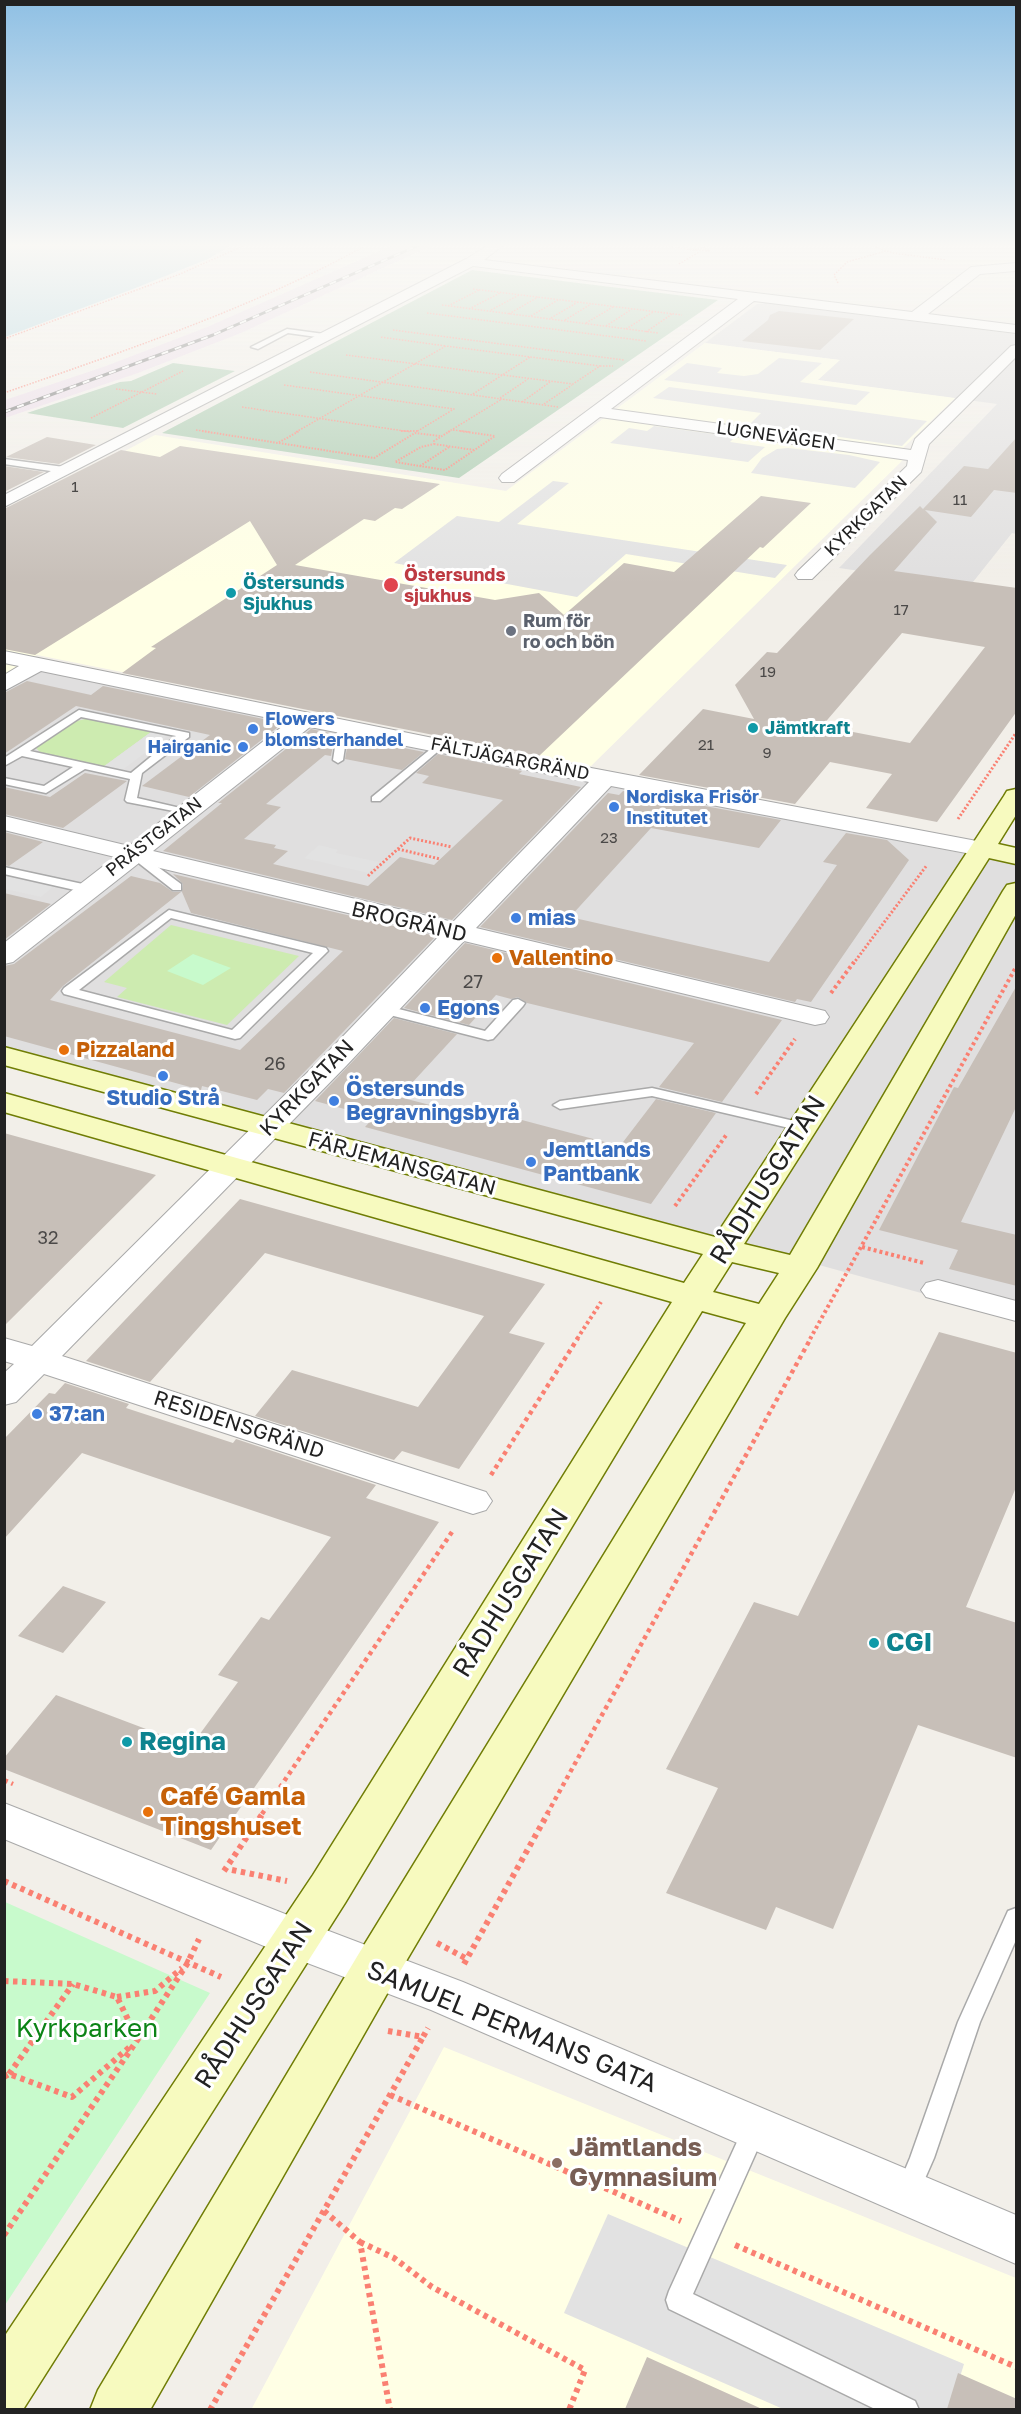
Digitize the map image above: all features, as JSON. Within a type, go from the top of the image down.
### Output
[{"type":"main road","name":"RÅDHUSGATAN","points":[[4,2388],[330,1889],[692,1298],[1017,796]]},
{"type":"main road","name":"FÄLTJÄGARGRÄND","points":[[982,849],[1017,856]]},
{"type":"main road","points":[[118,2409],[375,1970],[767,1318],[800,1268],[1017,891]]},
{"type":"main road","name":"FÄRJEMANSGATAN","points":[[4,1056],[657,1233],[800,1268]]},
{"type":"main road","points":[[4,1102],[767,1318]]},
{"type":"street","points":[[4,502],[281,359]]},
{"type":"street","points":[[508,478],[669,359]]},
{"type":"street","name":"KYRKGATAN","points":[[805,575],[915,468],[921,443],[1007,359]]},
{"type":"street","name":"LUGNEVÄGEN","points":[[598,412],[918,456]]},
{"type":"street","name":"FÄLTJÄGARGRÄND","points":[[4,657],[224,708],[306,719],[982,849]]},
{"type":"street","points":[[4,685],[37,664]]},
{"type":"street","name":"PRÄSTGATAN","points":[[6,953],[306,719]]},
{"type":"street","name":"KYRKGATAN","points":[[4,1394],[268,1128],[606,777]]},
{"type":"street","name":"BROGRÄND","points":[[4,823],[456,933],[815,1017]]},
{"type":"street","points":[[938,1290],[1017,1311]]},
{"type":"street","name":"RESIDENSGRÄND","points":[[4,1349],[473,1501]]},
{"type":"street","name":"SAMUEL PERMANS GATA","points":[[10,1802],[218,1879],[297,1939],[447,1996],[1017,2240]]},
{"type":"lane","points":[[4,461],[64,470]]},
{"type":"lane","points":[[4,763],[79,713],[188,733],[137,772],[131,800],[185,812]]},
{"type":"lane","points":[[338,760],[343,727]]},
{"type":"lane","points":[[376,799],[438,746]]},
{"type":"lane","points":[[20,752],[136,777]]},
{"type":"lane","points":[[4,781],[46,790],[82,766]]},
{"type":"lane","points":[[134,853],[177,887]]},
{"type":"lane","points":[[4,870],[88,889]]},
{"type":"lane","points":[[169,914],[322,951],[235,1035],[69,992],[169,914]]},
{"type":"lane","points":[[383,1009],[488,1036],[518,1003]]},
{"type":"lane","points":[[560,1105],[652,1092],[802,1127]]},
{"type":"lane","points":[[906,2193],[922,2158],[969,2022],[1017,1917]]},
{"type":"lane","points":[[755,2128],[678,2300],[906,2409]]},
{"type":"path","points":[[4,393],[102,359]]},
{"type":"path","points":[[375,359],[573,384]]},
{"type":"path","points":[[278,443],[424,359]]},
{"type":"path","points":[[473,395],[527,359]]},
{"type":"path","points":[[543,359],[611,367],[622,360]]},
{"type":"path","points":[[612,359],[661,365]]},
{"type":"path","points":[[543,405],[600,366]]},
{"type":"path","points":[[91,418],[183,371]]},
{"type":"path","points":[[308,372],[598,412]]},
{"type":"path","points":[[434,444],[434,441],[441,436],[529,379]]},
{"type":"path","points":[[522,402],[550,381]]},
{"type":"path","points":[[187,429],[374,458],[454,409],[283,385]]},
{"type":"path","points":[[200,400],[441,436]]},
{"type":"path","points":[[453,430],[495,436],[445,470],[395,462],[420,447],[434,444],[474,450]]},
{"type":"path","points":[[419,466],[450,446]]},
{"type":"path","points":[[657,1233],[802,1028],[815,1017],[924,871],[941,841],[1017,733]]},
{"type":"path","points":[[368,876],[410,838],[452,848]]},
{"type":"path","points":[[398,849],[440,859]]},
{"type":"path","points":[[403,1924],[467,1959],[1017,968]]},
{"type":"path","points":[[862,1247],[940,1268],[938,1290]]},
{"type":"path","points":[[4,2235],[187,1964],[218,1879],[473,1501],[602,1301],[623,1277]]},
{"type":"path","points":[[4,1780],[10,1802]]},
{"type":"path","points":[[218,1879],[330,1889]]},
{"type":"path","points":[[4,1881],[187,1964]]},
{"type":"path","points":[[4,1981],[73,1984],[117,1997],[155,1991],[187,1964]]},
{"type":"path","points":[[73,1984],[7,2076],[72,2097],[138,2039]]},
{"type":"path","points":[[117,1997],[138,2039]]},
{"type":"path","points":[[210,2409],[423,2037]]},
{"type":"path","points":[[324,2211],[360,2242],[394,2258],[432,2287],[585,2370],[569,2409]]},
{"type":"path","points":[[360,2242],[390,2409]]},
{"type":"shaded area","points":[[125,359],[175,359],[5,418],[5,400]]},
{"type":"shaded area","points":[[303,359],[633,359],[459,478],[162,433]]},
{"type":"shaded area","name":"Östersunds sjukhus","points":[[684,359],[840,360],[818,380],[955,398],[903,448],[904,459],[591,766],[37,655],[5,675],[5,515],[155,435],[506,491]]},
{"type":"shaded area","points":[[778,359],[822,363],[800,382],[870,392],[856,405],[664,380],[687,363],[722,368],[717,373],[744,376],[758,374]]},
{"type":"shaded area","points":[[828,359],[1016,359],[1016,534],[1012,533],[969,587],[839,568],[997,404],[817,380],[839,360]]},
{"type":"shaded area","points":[[173,363],[235,371],[123,428],[27,413],[120,382],[131,381]]},
{"type":"shaded area","points":[[669,387],[927,421],[902,446],[750,424],[761,413],[653,398]]},
{"type":"shaded area","points":[[654,426],[735,437],[730,442],[765,447],[748,462],[610,443],[629,428],[647,431]]},
{"type":"shaded area","points":[[788,448],[849,455],[880,462],[855,488],[751,473],[762,458],[777,449]]},
{"type":"shaded area","points":[[553,481],[569,483],[517,524],[787,565],[775,578],[626,554],[577,597],[394,563],[457,516],[499,522]]},
{"type":"shaded area","points":[[20,665],[1016,864],[1016,1319],[819,1265],[609,1217],[5,1056],[4,675]]},
{"type":"shaded area","points":[[151,732],[169,735],[121,771],[103,767]]},
{"type":"shaded area","points":[[319,845],[338,850],[336,853],[379,862],[368,873],[304,858]]},
{"type":"shaded area","points":[[5,876],[53,887],[41,897],[5,889]]},
{"type":"shaded area","name":"Jämtlands Gymnasium","points":[[444,2047],[1016,2278],[1016,2409],[251,2410]]},
{"type":"shaded area","points":[[608,2214],[964,2364],[950,2409],[783,2409],[564,2313]]},
{"type":"green space","points":[[85,719],[151,732],[103,767],[41,753],[36,748],[73,722]]},
{"type":"green space","points":[[171,925],[299,956],[227,1025],[117,997],[127,988],[104,982]]},
{"type":"green space","points":[[193,954],[231,968],[203,985],[167,971]]},
{"type":"green space","name":"Kyrkparken","points":[[4,1902],[210,1993],[5,2305]]},
{"type":"building","points":[[47,437],[96,445],[59,464],[6,457]]},
{"type":"building","points":[[1017,437],[1017,493],[994,490],[971,517],[925,510],[937,522],[894,571],[1017,588],[1017,711],[937,822],[866,808],[892,774],[830,762],[795,804],[639,775],[703,709],[754,719],[735,685],[767,652],[777,653],[870,555],[920,506],[923,509],[964,466],[988,469]],"holes":[[[902,633],[985,647],[910,743],[822,726]]]},
{"type":"building","name":"Östersunds Sjukhus","points":[[180,446],[440,484],[402,509],[395,508],[375,521],[364,519],[295,565],[495,600],[539,593],[564,615],[624,563],[674,572],[761,496],[811,503],[763,548],[760,547],[539,756],[122,673],[156,648],[151,647],[277,565],[250,521],[35,655],[4,649],[4,509],[121,450],[160,457]]},
{"type":"building","points":[[4,466],[44,472],[4,492]]},
{"type":"building","points":[[27,681],[91,695],[103,686],[283,723],[189,797],[142,786],[210,735],[76,706],[4,754],[4,693]]},
{"type":"building","points":[[311,729],[335,734],[331,756],[325,755],[266,804],[281,807],[244,839],[276,845],[274,848],[288,851],[273,864],[368,886],[400,857],[434,865],[503,800],[422,783],[429,776],[416,773],[438,754],[522,771],[519,774],[581,787],[452,920],[163,851],[222,803],[218,803]]},
{"type":"building","points":[[349,737],[424,752],[402,770],[345,759]]},
{"type":"building","points":[[85,773],[127,781],[63,828],[4,814],[4,787],[50,797]]},
{"type":"building","points":[[623,791],[781,820],[759,848],[651,828],[570,917],[769,962],[837,865],[823,862],[846,833],[887,840],[909,860],[811,1002],[797,999],[795,1002],[480,927],[608,793],[619,795]]},
{"type":"building","points":[[4,832],[43,842],[9,866],[4,865]]},
{"type":"building","points":[[173,874],[436,936],[284,1093],[268,1089],[257,1100],[202,1086],[201,1090],[4,1036],[4,966],[14,964],[131,876],[160,883],[173,892],[181,892],[63,986],[50,1000],[240,1050],[343,951],[191,913],[182,892],[183,884]]},
{"type":"building","points":[[4,893],[51,904],[4,940]]},
{"type":"building","points":[[465,943],[782,1020],[722,1102],[659,1087],[694,1043],[527,1003],[518,997],[511,999],[496,995],[469,1025],[404,1008]]},
{"type":"building","points":[[1017,985],[1017,1105],[961,1222],[1017,1235],[1017,1286],[949,1269],[958,1250],[879,1230],[954,1087],[958,1088]]},
{"type":"building","points":[[394,1018],[457,1034],[399,1097],[496,1122],[503,1115],[620,1146],[656,1099],[716,1113],[651,1204],[365,1127],[374,1117],[315,1101]]},
{"type":"building","points":[[4,1133],[156,1175],[4,1326]]},
{"type":"building","points":[[240,1199],[545,1284],[509,1333],[545,1343],[459,1469],[402,1451],[394,1460],[255,1416],[292,1370],[418,1407],[484,1316],[265,1253],[150,1382],[86,1361]]},
{"type":"building","name":"CGI","points":[[939,1332],[1017,1353],[1017,1485],[966,1607],[1017,1623],[1017,1758],[918,1725],[833,1929],[776,1907],[766,1930],[666,1893],[718,1788],[666,1769],[754,1602],[798,1616]]},
{"type":"building","points":[[65,1383],[129,1404],[126,1408],[233,1443],[236,1439],[376,1485],[366,1498],[439,1522],[211,1850],[4,1769],[4,1758],[56,1695],[191,1746],[238,1682],[218,1675],[261,1617],[269,1620],[331,1537],[82,1453],[4,1539],[4,1439],[49,1393],[55,1394]]},
{"type":"building","points":[[63,1586],[106,1602],[63,1653],[18,1636]]},
{"type":"building","points":[[647,2357],[762,2409],[625,2409]]},
{"type":"building","points":[[958,2373],[1017,2399],[1017,2409],[947,2409]]},
{"type":"railway","points":[[4,412],[149,359]]},
{"type":"place","name":"Östersunds sjukhus","points":[[391,585]]},
{"type":"place","name":"Östersunds Sjukhus","points":[[231,593]]},
{"type":"place","name":"Rum för ro och bön","points":[[511,631]]},
{"type":"place","name":"Jämtkraft","points":[[753,728]]},
{"type":"place","name":"Flowers blomsterhandel","points":[[253,729]]},
{"type":"place","name":"Hairganic","points":[[243,747]]},
{"type":"place","name":"Nordiska Frisör Institutet","points":[[614,807]]},
{"type":"place","name":"mias","points":[[516,918]]},
{"type":"place","name":"Vallentino","points":[[497,958]]},
{"type":"place","name":"Egons","points":[[425,1008]]},
{"type":"place","name":"Pizzaland","points":[[64,1050]]},
{"type":"place","name":"Studio Strå","points":[[163,1076]]},
{"type":"place","name":"Östersunds Begravningsbyrå","points":[[334,1101]]},
{"type":"place","name":"Jemtlands Pantbank","points":[[531,1162]]},
{"type":"place","name":"37:an","points":[[37,1414]]},
{"type":"place","name":"CGI","points":[[874,1643]]},
{"type":"place","name":"Regina","points":[[127,1742]]},
{"type":"place","name":"Café Gamla Tingshuset","points":[[148,1812]]},
{"type":"place","name":"Jämtlands Gymnasium","points":[[557,2163]]}]
